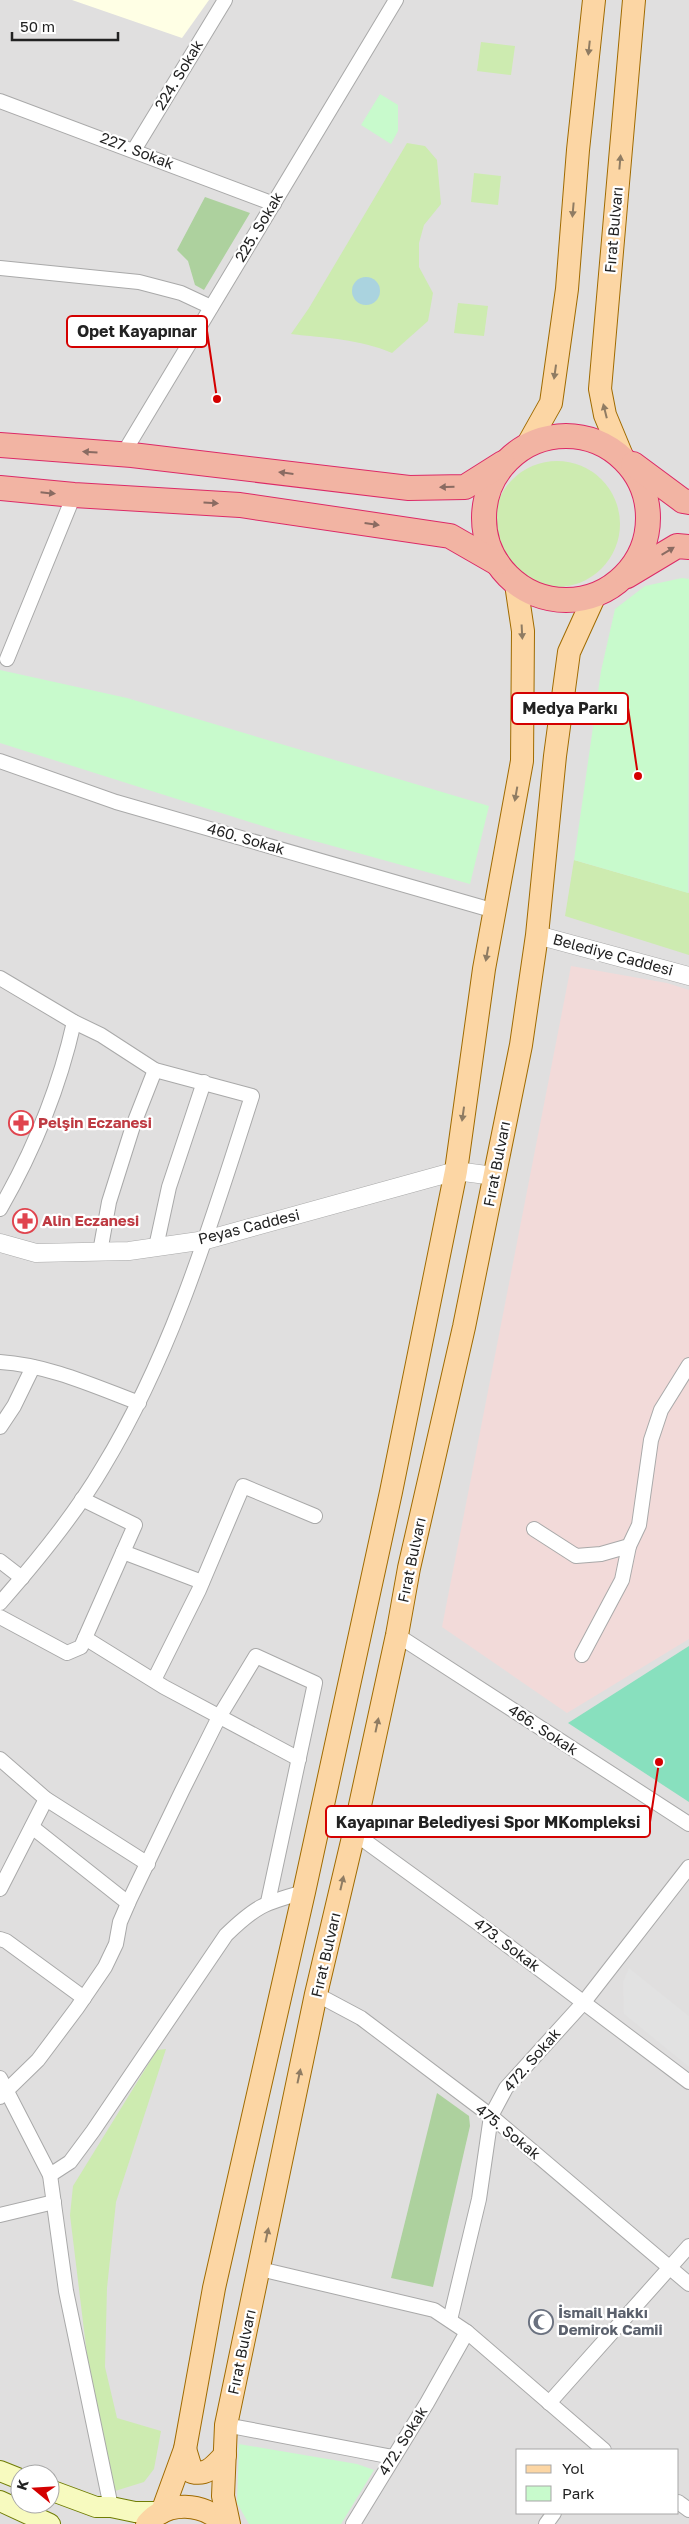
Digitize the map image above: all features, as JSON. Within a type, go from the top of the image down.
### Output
[{"type":"highway","points":[[0,445],[123,454],[409,488],[465,487],[506,461],[528,444],[552,436],[577,436],[601,442],[683,500],[689,502]]},
{"type":"highway","points":[[619,581],[637,560],[647,534],[648,505],[639,479],[622,456]]},
{"type":"highway","points":[[497,564],[486,538],[484,510],[491,484],[506,461]]},
{"type":"highway","points":[[0,488],[74,496],[240,505],[450,536],[497,564],[516,584],[540,596],[568,600],[595,595],[678,546],[689,547]]},
{"type":"main road","points":[[528,444],[551,403],[567,289],[594,0]]},
{"type":"main road","name":"Fırat Bulvarı","points":[[622,456],[605,415],[600,389],[634,0]]},
{"type":"main road","points":[[154,2518],[185,2449],[214,2288],[304,1892],[391,1492],[456,1171],[484,969],[522,761],[523,631],[516,584]]},
{"type":"main road","name":"Fırat Bulvarı","points":[[230,2524],[223,2496],[226,2425],[316,1994],[354,1833],[397,1635],[409,1568],[464,1327],[521,1045],[536,935],[555,756],[569,652],[595,595]]},
{"type":"main road","points":[[185,2449],[192,2472],[201,2474],[208,2471],[225,2455]]},
{"type":"main road","points":[[60,2494],[96,2507],[109,2515],[135,2512],[154,2518],[177,2506],[194,2507],[210,2512],[224,2524]]},
{"type":"main road","points":[[0,2501],[18,2517],[50,2524]]},
{"type":"street","name":"224. Sokak","points":[[134,150],[225,0]]},
{"type":"street","name":"225. Sokak","points":[[123,454],[396,0]]},
{"type":"street","name":"227. Sokak","points":[[0,100],[274,204]]},
{"type":"street","points":[[0,268],[139,282],[181,293],[211,307]]},
{"type":"street","points":[[7,659],[74,496]]},
{"type":"street","name":"460. Sokak","points":[[0,762],[116,802],[495,911]]},
{"type":"street","name":"Belediye Caddesi","points":[[536,935],[689,976]]},
{"type":"street","points":[[0,978],[74,1022],[101,1035],[155,1070],[252,1096],[206,1240],[169,1339],[139,1403],[103,1468],[22,1578],[0,1603]]},
{"type":"street","points":[[0,1209],[31,1154],[42,1127],[67,1053],[74,1022]]},
{"type":"street","points":[[100,1252],[109,1202],[133,1126],[155,1070]]},
{"type":"street","points":[[156,1247],[169,1187],[204,1082]]},
{"type":"street","name":"Peyas Caddesi","points":[[0,1242],[36,1253],[129,1251],[206,1240],[456,1171],[494,1176]]},
{"type":"street","points":[[0,1362],[33,1366],[139,1403]]},
{"type":"street","points":[[582,1655],[622,1580],[628,1546],[639,1525],[652,1440],[661,1410],[689,1365]]},
{"type":"street","points":[[0,1427],[14,1406],[33,1366]]},
{"type":"street","points":[[154,1680],[202,1582],[243,1486],[315,1516]]},
{"type":"street","points":[[0,1617],[67,1653],[81,1647],[135,1524],[82,1498]]},
{"type":"street","points":[[534,1529],[576,1556],[601,1554],[628,1546]]},
{"type":"street","points":[[122,1552],[202,1582]]},
{"type":"street","points":[[0,1561],[22,1578]]},
{"type":"street","name":"466. Sokak","points":[[397,1635],[689,1824]]},
{"type":"street","points":[[85,1638],[154,1680],[299,1760]]},
{"type":"street","points":[[3,2095],[38,2060],[105,1967],[116,1944],[120,1922],[128,1903],[219,1717],[256,1656],[315,1683],[268,1902]]},
{"type":"street","points":[[0,1759],[46,1799],[148,1864]]},
{"type":"street","points":[[0,1889],[5,1866],[32,1826],[46,1799]]},
{"type":"street","name":"473. Sokak","points":[[320,1816],[354,1833],[584,2002],[689,2082]]},
{"type":"street","points":[[32,1826],[128,1903]]},
{"type":"street","name":"472. Sokak","points":[[450,2320],[479,2199],[490,2116],[506,2088],[584,2002],[689,1867]]},
{"type":"street","points":[[50,2175],[70,2162],[93,2131],[226,1935],[250,1912],[268,1902],[304,1892]]},
{"type":"street","points":[[0,1940],[6,1941],[84,1998]]},
{"type":"street","name":"475. Sokak","points":[[316,1994],[360,2018],[490,2116],[689,2284]]},
{"type":"street","points":[[0,2078],[3,2095],[50,2175],[66,2291],[109,2515]]},
{"type":"street","points":[[0,2215],[54,2202]]},
{"type":"street","points":[[549,2403],[689,2246]]},
{"type":"street","points":[[260,2269],[434,2310],[467,2332],[601,2449]]},
{"type":"street","name":"472. Sokak","points":[[353,2524],[467,2332]]},
{"type":"street","points":[[226,2425],[393,2458]]},
{"type":"shaded area","points":[[0,0],[689,0],[689,2524],[0,2524]]},
{"type":"shaded area","points":[[72,0],[209,0],[182,38]]},
{"type":"shaded area","points":[[571,966],[667,983],[689,990],[689,1639],[567,1713],[442,1627]]},
{"type":"shaded area","points":[[629,1968],[689,2016],[689,2067],[624,2014],[623,1982]]},
{"type":"green space","points":[[481,42],[515,46],[511,75],[477,71]]},
{"type":"green space","points":[[380,94],[398,105],[398,131],[391,144],[361,125]]},
{"type":"green space","points":[[407,143],[425,146],[437,160],[441,204],[424,225],[419,243],[419,267],[433,293],[428,321],[392,353],[355,342],[291,334],[309,308]]},
{"type":"green space","points":[[474,173],[501,176],[498,205],[471,202]]},
{"type":"green space","points":[[205,197],[250,213],[204,290],[195,285],[188,261],[177,250]]},
{"type":"green space","points":[[458,303],[488,306],[484,336],[454,333]]},
{"type":"green space","points":[[557,461],[581,466],[601,480],[615,500],[620,524],[615,548],[601,568],[581,582],[557,587],[533,582],[513,568],[499,548],[494,524],[499,500],[513,480],[533,466]]},
{"type":"green space","points":[[682,578],[689,579],[688,893],[574,860],[601,671],[615,609],[645,586]]},
{"type":"green space","points":[[0,670],[127,698],[489,806],[470,884],[275,830],[0,743]]},
{"type":"green space","points":[[574,860],[689,893],[689,955],[565,916]]},
{"type":"green space","points":[[689,1646],[689,1802],[568,1723]]},
{"type":"green space","points":[[166,2049],[116,2202],[107,2288],[105,2367],[117,2418],[161,2431],[154,2469],[144,2482],[115,2491],[88,2363],[70,2215],[73,2186],[157,2050]]},
{"type":"green space","points":[[437,2093],[469,2116],[470,2126],[433,2287],[391,2278]]},
{"type":"green space","points":[[239,2444],[357,2464],[374,2470],[341,2524],[249,2524],[237,2503]]},
{"type":"water","points":[[366,277],[376,281],[380,291],[376,301],[366,305],[356,301],[352,291],[356,281]]},
{"type":"place","name":"Opet Kayapınar","points":[[217,399]]},
{"type":"place","name":"Medya Parkı","points":[[638,776]]},
{"type":"place","name":"Pelşin Eczanesi","points":[[21,1123]]},
{"type":"place","name":"Alin Eczanesi","points":[[25,1221]]},
{"type":"place","name":"Kayapınar Belediyesi Spor MKompleksi","points":[[659,1762]]},
{"type":"place","name":"İsmail Hakkı Demirok Camii","points":[[541,2322]]}]
